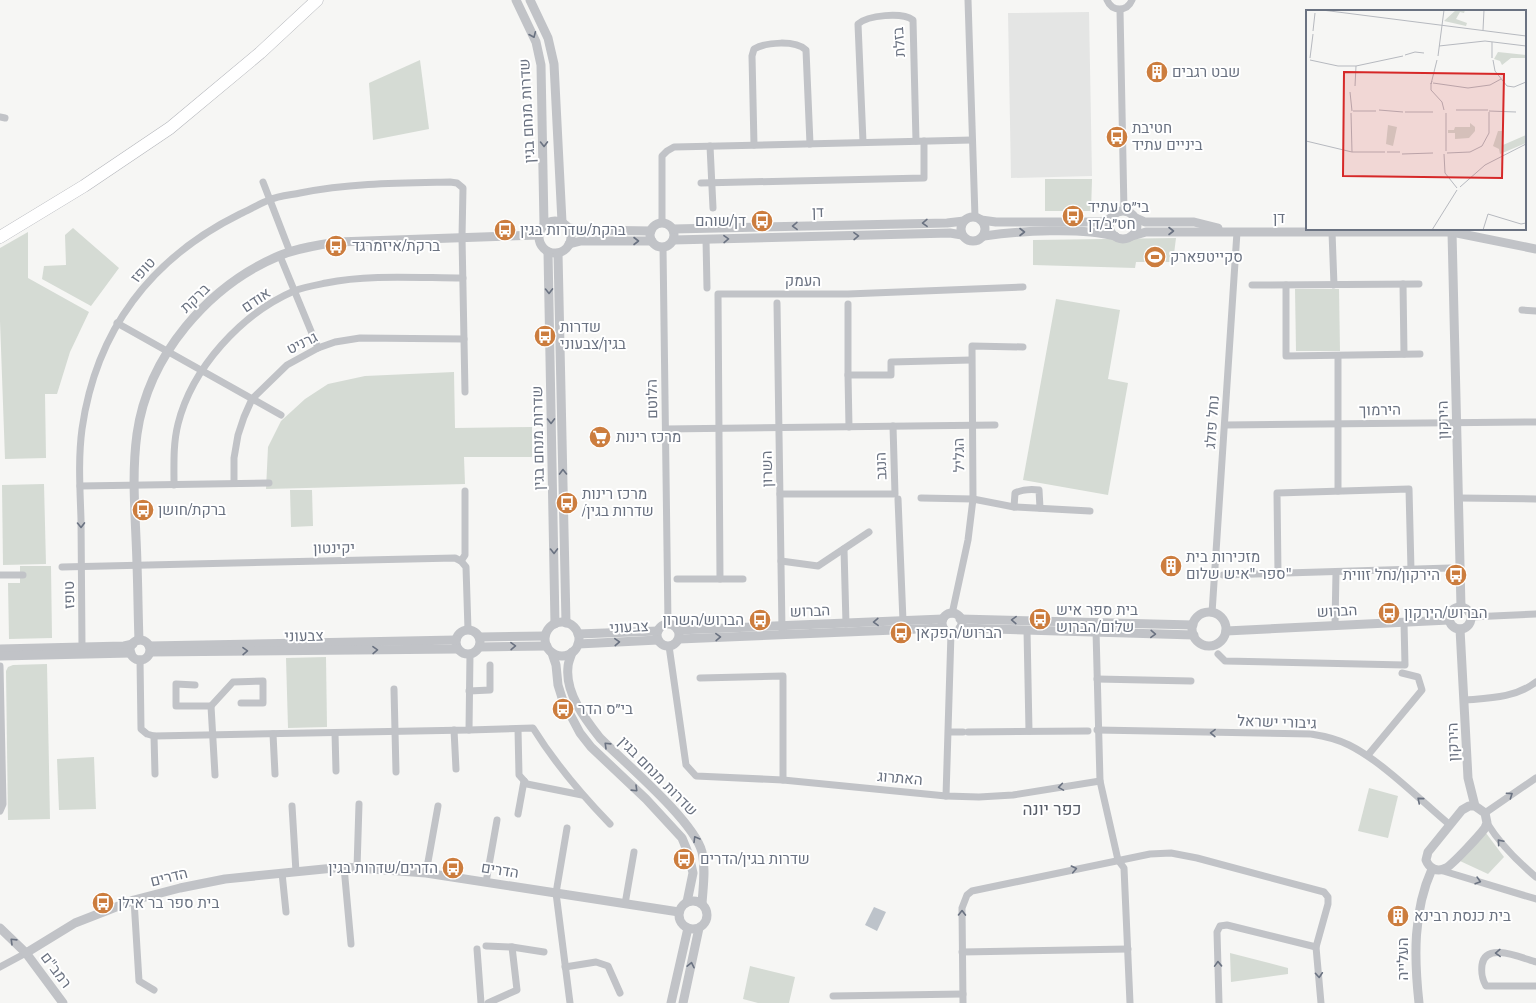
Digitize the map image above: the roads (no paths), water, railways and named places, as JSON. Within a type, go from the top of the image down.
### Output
[{"type":"main road","points":[[0,237],[84,186],[170,128],[260,54],[317,0]]},
{"type":"street","name":"שדרות מנחם בגין","points":[[516,0],[536,42],[542,66],[544,225]]},
{"type":"street","name":"שדרות מנחם בגין","points":[[530,0],[548,38],[554,64],[565,225]]},
{"type":"street","points":[[968,0],[972,140],[978,218],[986,230],[984,236]]},
{"type":"street","points":[[1107,0],[1112,7],[1120,10],[1128,7],[1132,0]]},
{"type":"street","points":[[1120,10],[1124,211]]},
{"type":"street","name":"בזלת","points":[[863,142],[858,24],[862,20],[875,16],[904,16],[913,20],[916,141]]},
{"type":"street","points":[[754,145],[752,56],[754,49],[760,46],[790,44],[801,45],[806,50],[810,144]]},
{"type":"street","points":[[662,223],[662,156],[666,151],[674,147],[972,140]]},
{"type":"street","points":[[701,183],[924,178],[924,141]]},
{"type":"street","points":[[710,146],[713,208]]},
{"type":"street","points":[[263,182],[290,252]]},
{"type":"street","name":"טופז","points":[[82,647],[80,456],[90,388],[101,358],[117,323],[135,298],[156,274],[178,252],[206,232],[269,200],[349,185],[457,183],[463,188],[462,237]]},
{"type":"street","points":[[1124,211],[1133,214],[1136,218],[1137,228],[1132,236],[1123,239],[1098,232],[1014,232],[984,236],[977,241],[972,242],[968,241],[962,235],[960,228],[964,221],[978,218],[996,222],[1101,222],[1112,218],[1119,212],[1124,211]]},
{"type":"street","points":[[1112,218],[1110,228],[1115,236]]},
{"type":"street","name":"דן","points":[[1136,218],[1145,222],[1194,222],[1237,232]]},
{"type":"street","points":[[565,225],[571,236],[569,244],[563,251],[558,253],[548,252],[541,245],[539,235],[544,225],[553,221],[589,230],[651,230]]},
{"type":"street","name":"דן","points":[[673,229],[964,221]]},
{"type":"street","points":[[569,244],[581,241],[652,241],[658,246],[663,247],[669,245],[673,240],[673,229],[668,224],[656,224],[651,230],[652,241]]},
{"type":"street","name":"דן","points":[[1132,236],[1146,232],[1452,232],[1536,250]]},
{"type":"street","name":"נחל פולג","points":[[1212,613],[1237,232]]},
{"type":"street","points":[[1332,232],[1334,285]]},
{"type":"street","name":"הירקון","points":[[1452,232],[1461,608]]},
{"type":"street","name":"דן","points":[[673,240],[950,233],[962,235]]},
{"type":"street","name":"ברקת","points":[[134,646],[137,565],[133,485],[137,433],[143,410],[168,350],[198,312],[230,284],[255,268],[290,252],[308,247],[337,242],[539,235]]},
{"type":"street","points":[[462,237],[466,392]]},
{"type":"street","points":[[706,239],[707,288]]},
{"type":"street","name":"הלוטם","points":[[663,247],[668,624]]},
{"type":"street","name":"שדרות מנחם בגין","points":[[548,252],[555,624]]},
{"type":"street","name":"שדרות מנחם בגין","points":[[558,253],[566,623]]},
{"type":"street","points":[[280,256],[318,348]]},
{"type":"street","name":"אודם","points":[[174,485],[174,449],[178,424],[187,398],[202,370],[216,350],[237,329],[263,309],[294,291],[328,283],[366,279],[463,278]]},
{"type":"street","points":[[1403,284],[1404,354]]},
{"type":"street","points":[[1252,285],[1419,284]]},
{"type":"street","points":[[1286,285],[1286,356],[1420,354]]},
{"type":"street","name":"העמק","points":[[718,428],[718,294],[848,294],[1023,287]]},
{"type":"street","name":"השרון","points":[[777,303],[782,630]]},
{"type":"street","points":[[848,304],[849,427]]},
{"type":"street","points":[[1522,310],[1536,311]]},
{"type":"street","points":[[117,323],[168,350],[281,415]]},
{"type":"street","name":"גרניט","points":[[234,484],[234,458],[238,435],[252,399],[286,365],[318,348],[335,342],[360,338],[464,339]]},
{"type":"street","name":"הגליל","points":[[958,620],[973,500],[972,346],[1023,347]]},
{"type":"street","points":[[1338,356],[1338,491]]},
{"type":"street","points":[[848,375],[891,375],[891,362],[972,360]]},
{"type":"street","name":"הירמוך","points":[[1225,425],[1536,422]]},
{"type":"street","points":[[666,429],[995,425]]},
{"type":"street","name":"הנגב","points":[[780,494],[895,494],[893,426]]},
{"type":"street","points":[[718,428],[720,579]]},
{"type":"street","points":[[80,486],[269,483]]},
{"type":"street","points":[[1014,507],[1015,493],[1023,489],[1032,489],[1039,490],[1040,508]]},
{"type":"street","points":[[1278,573],[1277,493],[1409,489],[1411,570]]},
{"type":"street","points":[[465,491],[465,555],[461,561],[466,567],[468,630]]},
{"type":"street","points":[[921,498],[973,500],[1014,507],[1090,511]]},
{"type":"street","points":[[1459,498],[1536,499]]},
{"type":"street","points":[[898,499],[903,621]]},
{"type":"street","points":[[781,561],[818,566],[869,532]]},
{"type":"street","points":[[844,549],[846,624]]},
{"type":"street","name":"יקינטון","points":[[62,567],[455,558],[461,561]]},
{"type":"street","points":[[1223,575],[1450,568]]},
{"type":"street","points":[[1335,625],[1336,572]]},
{"type":"street","points":[[0,575],[23,575]]},
{"type":"street","points":[[676,579],[743,578]]},
{"type":"street","points":[[1461,608],[1468,611],[1471,617],[1469,624],[1460,629],[1453,626],[1449,620],[1452,611],[1461,608]]},
{"type":"street","points":[[1212,613],[1219,616],[1224,621],[1226,631],[1222,641],[1212,646],[1201,644],[1194,635],[1193,625],[1195,620],[1202,614],[1212,613]]},
{"type":"street","points":[[1471,617],[1536,614]]},
{"type":"street","points":[[946,796],[949,732],[945,627],[946,615],[958,620],[1027,630],[1194,635]]},
{"type":"street","points":[[958,620],[1193,625]]},
{"type":"street","points":[[945,627],[956,632],[958,620]]},
{"type":"street","name":"הברוש","points":[[1226,631],[1449,620]]},
{"type":"street","name":"הברוש","points":[[782,630],[846,624],[903,621],[945,627]]},
{"type":"street","points":[[1218,654],[1225,661],[1405,665],[1404,622]]},
{"type":"street","points":[[566,623],[575,629],[578,634],[575,648],[562,656],[550,649],[479,647],[470,654],[463,653],[457,644],[460,633],[468,630],[475,632],[480,637],[545,636],[550,627],[555,624],[566,623]]},
{"type":"street","points":[[668,624],[674,625],[678,634],[674,644],[669,646],[661,643],[658,635],[662,625],[668,624]]},
{"type":"street","name":"הברוש","points":[[678,634],[782,630],[945,627]]},
{"type":"street","name":"הירקון","points":[[1460,629],[1468,778],[1475,806]]},
{"type":"street","points":[[1027,630],[1029,731]]},
{"type":"street","points":[[1096,632],[1100,781],[1118,860],[1124,868],[1130,1003]]},
{"type":"street","name":"צבעוני","points":[[578,634],[658,635]]},
{"type":"street","name":"צבעוני","points":[[575,648],[658,635]]},
{"type":"street","points":[[545,636],[550,649]]},
{"type":"street","points":[[479,647],[480,637]]},
{"type":"street","points":[[0,656],[134,646],[145,641],[149,649],[146,658],[135,658],[134,646]]},
{"type":"street","name":"צבעוני","points":[[149,649],[457,644]]},
{"type":"street","points":[[0,649],[134,646]]},
{"type":"street","name":"האתרוג","points":[[669,646],[686,765],[696,776],[783,780],[946,796],[979,797],[1013,795],[1100,781]]},
{"type":"street","name":"שדרות מנחם בגין","points":[[575,648],[568,668],[569,682],[574,697],[589,724],[600,738],[684,820],[699,843],[704,868],[702,904]]},
{"type":"street","name":"שדרות מנחם בגין","points":[[550,649],[556,665],[558,685],[563,701],[580,733],[591,747],[646,799],[682,838],[689,855],[693,873],[687,902]]},
{"type":"street","points":[[469,730],[470,654]]},
{"type":"street","points":[[0,811],[3,804],[0,666],[4,660],[11,656]]},
{"type":"street","points":[[140,659],[141,729],[147,734],[154,736],[533,728],[552,759],[582,795],[610,824]]},
{"type":"street","points":[[469,691],[490,690],[490,665]]},
{"type":"street","points":[[1368,755],[1422,690],[1418,677],[1402,673]]},
{"type":"street","points":[[700,678],[783,676],[783,780]]},
{"type":"street","points":[[1097,679],[1191,681]]},
{"type":"street","points":[[215,775],[212,706],[233,682],[263,681],[263,703],[241,703]]},
{"type":"street","points":[[1465,700],[1502,697],[1518,692],[1536,682]]},
{"type":"street","points":[[195,685],[176,684],[176,706],[212,706]]},
{"type":"street","points":[[394,689],[396,772]]},
{"type":"street","points":[[518,729],[519,775],[524,781],[527,784],[582,795]]},
{"type":"street","points":[[454,730],[456,769]]},
{"type":"street","name":"גיבורי ישראל","points":[[1098,730],[1311,734],[1329,737],[1348,744],[1368,755],[1450,825]]},
{"type":"street","points":[[949,732],[1088,731]]},
{"type":"street","points":[[335,733],[336,771]]},
{"type":"street","points":[[273,734],[275,774]]},
{"type":"street","points":[[154,736],[155,774]]},
{"type":"street","points":[[1485,813],[1536,778]]},
{"type":"street","points":[[518,814],[524,781]]},
{"type":"street","points":[[357,868],[359,804]]},
{"type":"street","points":[[292,806],[296,872]]},
{"type":"street","points":[[426,873],[438,806]]},
{"type":"street","points":[[1536,877],[1517,861],[1496,838],[1487,823],[1485,813],[1475,806],[1462,810],[1428,852],[1426,860],[1436,869],[1536,899]]},
{"type":"street","points":[[486,882],[497,820]]},
{"type":"street","points":[[1436,869],[1446,868],[1482,833],[1487,823]]},
{"type":"street","points":[[567,828],[556,893],[570,1003]]},
{"type":"street","points":[[625,904],[634,852]]},
{"type":"street","points":[[963,1003],[962,908],[967,895],[972,891],[1118,860],[1150,854],[1171,853],[1197,858],[1324,892],[1328,896],[1328,904],[1316,947],[1321,1003]]},
{"type":"street","points":[[344,867],[351,944]]},
{"type":"street","name":"הדרים","points":[[26,953],[75,924],[134,900],[180,888],[225,879],[344,867],[426,873],[679,912]]},
{"type":"street","name":"העלייה","points":[[1419,1003],[1415,964],[1416,936],[1420,906],[1436,869]]},
{"type":"street","points":[[282,873],[286,912]]},
{"type":"street","points":[[134,900],[139,981],[154,990]]},
{"type":"street","points":[[683,1003],[699,928],[707,918],[706,910],[702,904],[692,901],[687,902],[679,912],[680,922],[688,928],[699,928]]},
{"type":"street","points":[[1219,1003],[1217,932],[1220,926],[1227,925],[1316,947]]},
{"type":"street","name":"רמב\"ם","points":[[0,928],[26,953],[63,1003]]},
{"type":"street","points":[[671,1003],[688,928]]},
{"type":"street","points":[[486,946],[512,947],[544,952]]},
{"type":"street","points":[[488,1003],[517,990],[512,947]]},
{"type":"street","points":[[477,948],[481,1003]]},
{"type":"street","points":[[962,952],[1128,949]]},
{"type":"street","points":[[1536,962],[1505,953],[1494,952],[1487,955],[1482,962],[1481,971],[1482,980],[1486,986],[1536,986]]},
{"type":"street","points":[[0,967],[26,953]]},
{"type":"street","points":[[565,966],[596,962],[608,966],[620,993]]},
{"type":"street","points":[[833,996],[963,994]]},
{"type":"place","name":"שבט רגבים","points":[[1157,72]]},
{"type":"place","name":"חטיבת ביניים עתיד","points":[[1117,137]]},
{"type":"place","name":"בי״ס עתיד חט״ב/דן","points":[[1073,216]]},
{"type":"place","name":"דן/שוהם","points":[[762,221]]},
{"type":"place","name":"ברקת/שדרות בגין","points":[[505,230]]},
{"type":"place","name":"ברקת/איזמרגד","points":[[336,246]]},
{"type":"place","name":"סקייטפארק","points":[[1155,257]]},
{"type":"place","name":"שדרות בגין/צבעוני","points":[[545,336]]},
{"type":"place","name":"מרכז רינות","points":[[600,437]]},
{"type":"place","name":"מרכז רינות /שדרות בגין","points":[[567,503]]},
{"type":"place","name":"ברקת/חושן","points":[[143,510]]},
{"type":"place","name":"מזכירות בית ספר \"איש שלום\"","points":[[1171,566]]},
{"type":"place","name":"הירקון/נחל זווית","points":[[1456,575]]},
{"type":"place","name":"הברוש/הירקון","points":[[1389,613]]},
{"type":"place","name":"בית ספר איש שלום/הברוש","points":[[1040,619]]},
{"type":"place","name":"הברוש/השרון","points":[[760,620]]},
{"type":"place","name":"הברוש/הפקאן","points":[[901,633]]},
{"type":"place","name":"בי״ס הדר","points":[[563,709]]},
{"type":"place","name":"שדרות בגין/הדרים","points":[[684,859]]},
{"type":"place","name":"הדרים/שדרות בגין","points":[[453,868]]},
{"type":"place","name":"בית ספר בר אילן","points":[[103,903]]},
{"type":"place","name":"בית כנסת רבינא","points":[[1398,916]]},
{"type":"district","name":"כפר יונה","points":[[1052,809]]}]
